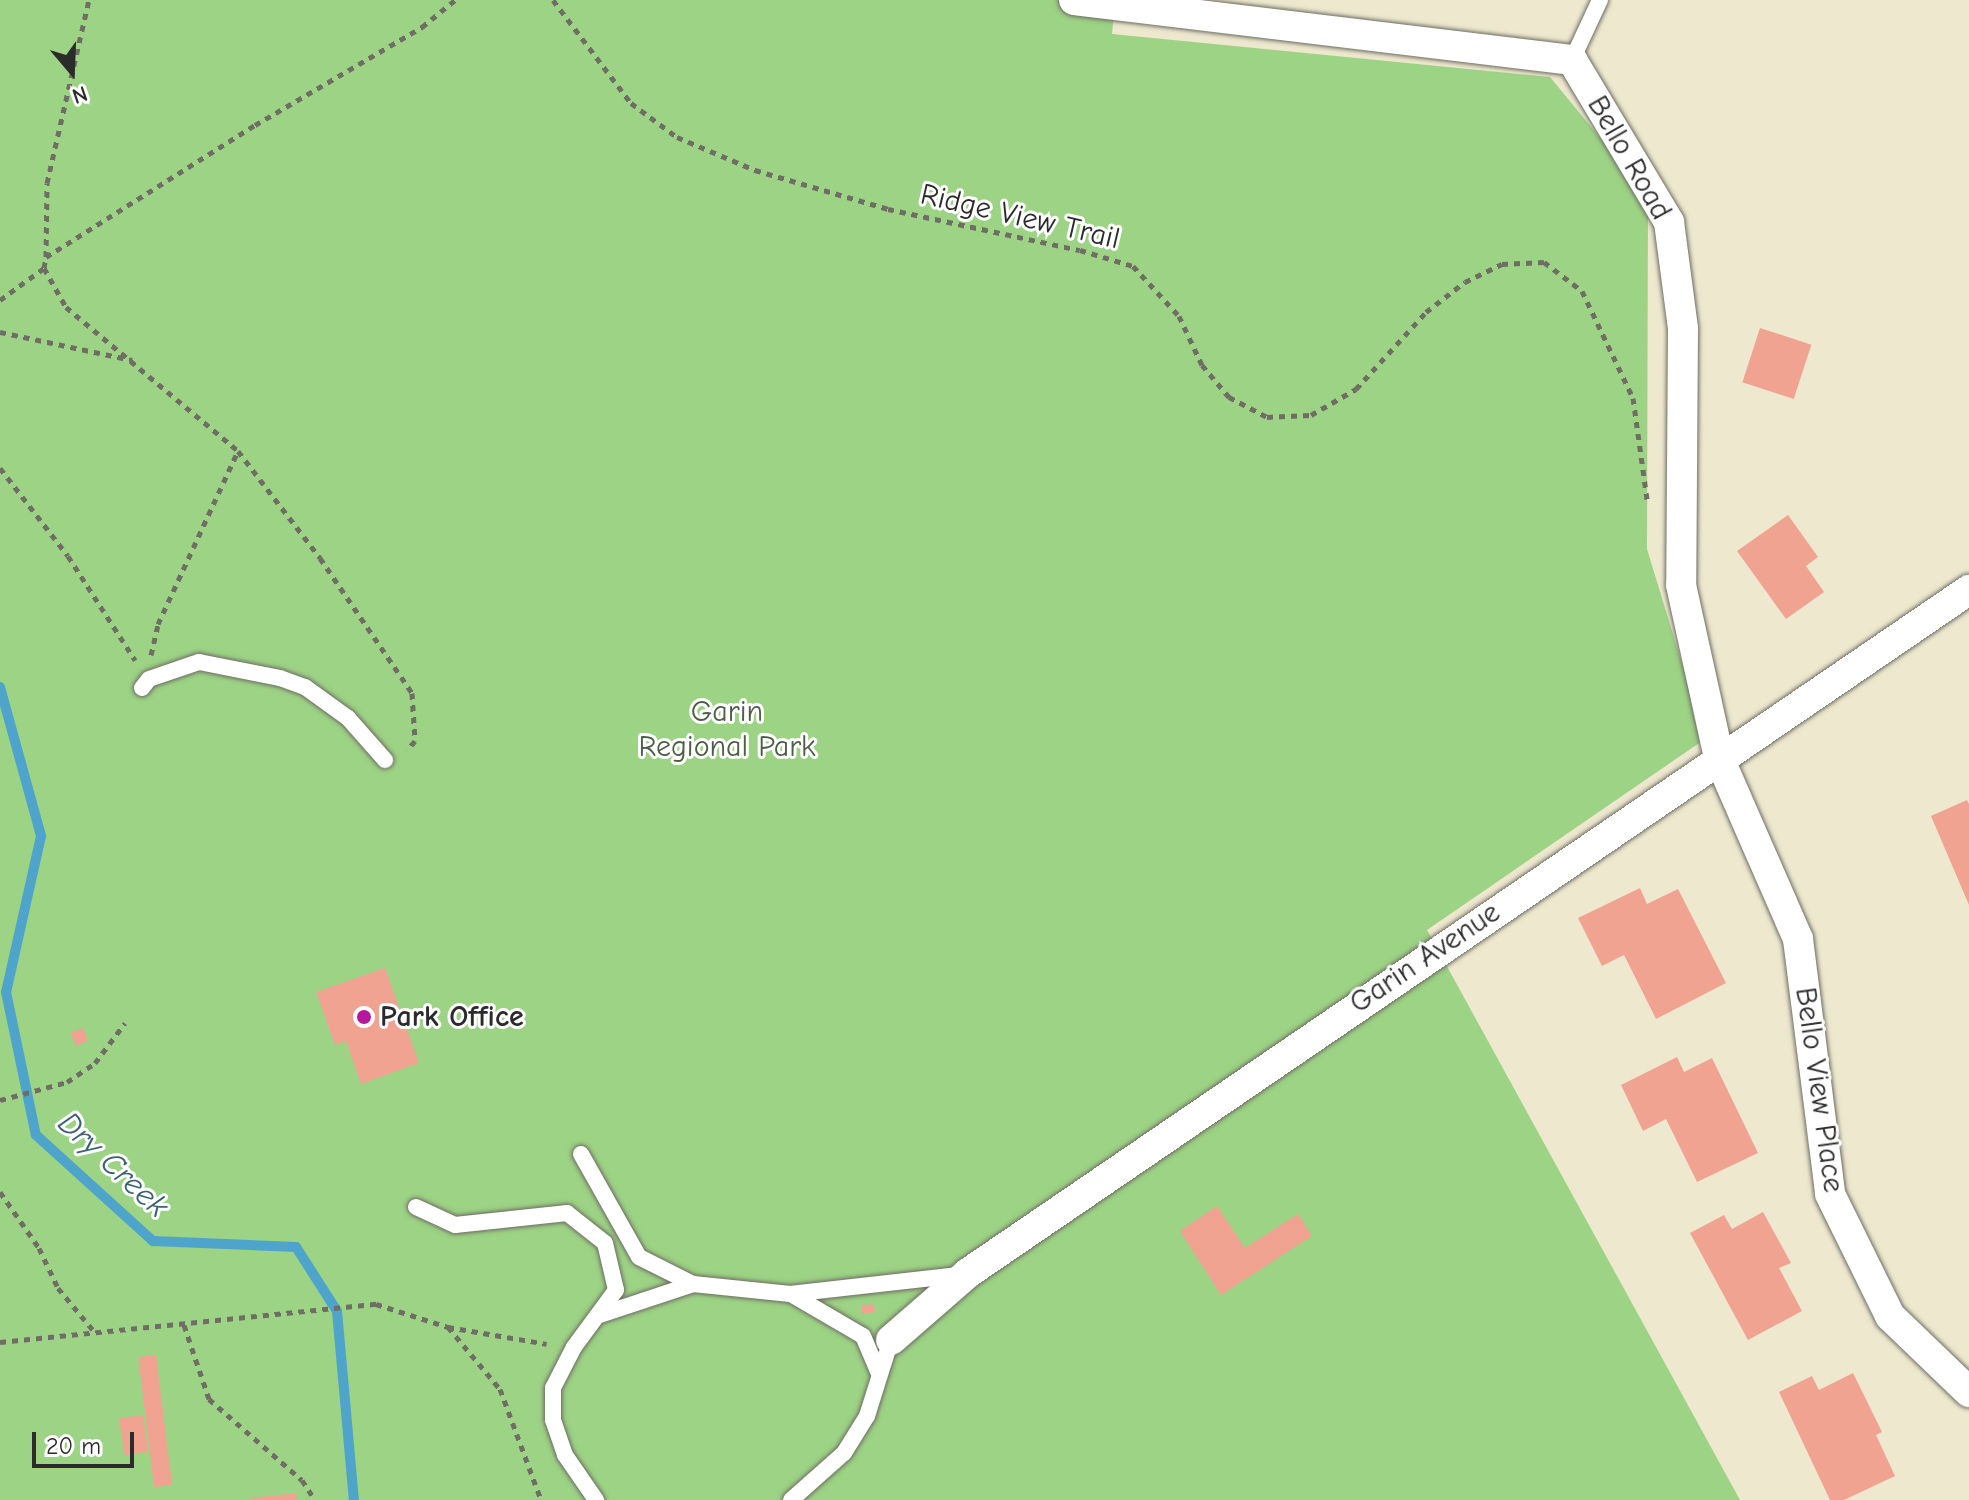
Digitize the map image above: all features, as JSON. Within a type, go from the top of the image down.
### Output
[{"type":"street","name":"Bello Road","points":[[1074,0],[1572,60],[1669,222],[1683,329],[1681,585],[1719,758]]},
{"type":"street","name":"Garin Avenue","points":[[891,1340],[968,1273],[1969,590]]},
{"type":"street","name":"Bello View Place","points":[[1719,758],[1798,939],[1830,1194],[1890,1316],[1969,1392]]},
{"type":"lane","points":[[1572,60],[1600,0]]},
{"type":"lane","points":[[145,684],[199,662],[280,678],[305,687],[348,718],[392,760]]},
{"type":"lane","points":[[581,1154],[639,1257],[657,1271],[693,1284],[790,1294],[968,1273]]},
{"type":"lane","points":[[416,1207],[455,1225],[567,1213],[581,1220],[605,1243],[616,1290],[574,1347],[553,1388],[553,1420],[565,1455],[596,1500]]},
{"type":"lane","points":[[599,1315],[693,1284]]},
{"type":"lane","points":[[790,1294],[863,1336],[878,1372]]},
{"type":"lane","points":[[791,1500],[844,1453],[867,1416],[878,1372],[891,1340]]},
{"type":"path","points":[[89,0],[47,183],[44,268],[66,307],[238,451],[320,558],[412,693],[415,741],[392,760]]},
{"type":"path","points":[[46,257],[422,27],[455,0]]},
{"type":"path","name":"Ridge View Trail","points":[[553,0],[631,103],[677,137],[755,170],[888,209],[1080,250],[1133,266],[1179,316],[1202,365],[1229,397],[1267,417],[1311,415],[1356,389],[1426,312],[1465,282],[1502,264],[1544,262],[1582,291],[1633,398],[1641,448]]},
{"type":"path","points":[[0,300],[44,268]]},
{"type":"path","points":[[0,332],[133,361]]},
{"type":"path","points":[[145,684],[158,624],[238,451]]},
{"type":"path","points":[[0,468],[68,556],[145,684]]},
{"type":"path","points":[[1,1100],[67,1082],[95,1063],[125,1023]]},
{"type":"path","points":[[0,1192],[39,1248],[58,1288],[93,1330]]},
{"type":"path","points":[[0,1342],[93,1330],[184,1325],[351,1304],[376,1304],[448,1327],[574,1347]]},
{"type":"path","points":[[184,1325],[209,1399],[302,1480],[315,1500]]},
{"type":"path","points":[[448,1327],[500,1389],[541,1500]]},
{"type":"green space","name":"Garin Regional Park","points":[[0,0],[1098,0],[1115,2],[1112,34],[1550,77],[1648,196],[1647,549],[1705,739],[1427,930],[1740,1500],[0,1500]]},
{"type":"building","points":[[1760,328],[1811,345],[1794,399],[1742,382]]},
{"type":"building","points":[[1788,515],[1818,557],[1806,566],[1824,592],[1786,619],[1737,551]]},
{"type":"building","points":[[1967,800],[1969,804],[1969,905],[1931,816]]},
{"type":"building","points":[[1640,888],[1647,904],[1678,889],[1726,983],[1656,1019],[1624,955],[1602,966],[1578,918]]},
{"type":"building","name":"Park Office","points":[[385,968],[419,1063],[361,1084],[346,1041],[335,1045],[316,992]]},
{"type":"building","points":[[83,1028],[88,1041],[76,1046],[71,1033]]},
{"type":"building","points":[[1677,1057],[1684,1072],[1712,1058],[1758,1153],[1697,1182],[1666,1119],[1643,1131],[1621,1085]]},
{"type":"building","points":[[1217,1206],[1245,1248],[1298,1214],[1312,1236],[1221,1295],[1180,1231]]},
{"type":"building","points":[[1763,1212],[1791,1263],[1779,1268],[1802,1311],[1748,1340],[1690,1233],[1724,1215],[1732,1229]]},
{"type":"building","points":[[874,1304],[875,1312],[862,1314],[861,1306]]},
{"type":"building","points":[[156,1355],[172,1485],[154,1487],[138,1357]]},
{"type":"building","points":[[1853,1373],[1882,1432],[1876,1435],[1895,1476],[1844,1500],[1830,1500],[1779,1392],[1812,1376],[1819,1390]]},
{"type":"building","points":[[143,1415],[148,1452],[124,1455],[119,1418]]},
{"type":"building","points":[[296,1493],[297,1500],[252,1500],[252,1498]]},
{"type":"waterway","name":"Dry Creek","points":[[0,687],[41,836],[6,992],[36,1135],[153,1241],[296,1247],[337,1311],[354,1500]]},
{"type":"place","name":"Park Office","points":[[364,1017]]}]
